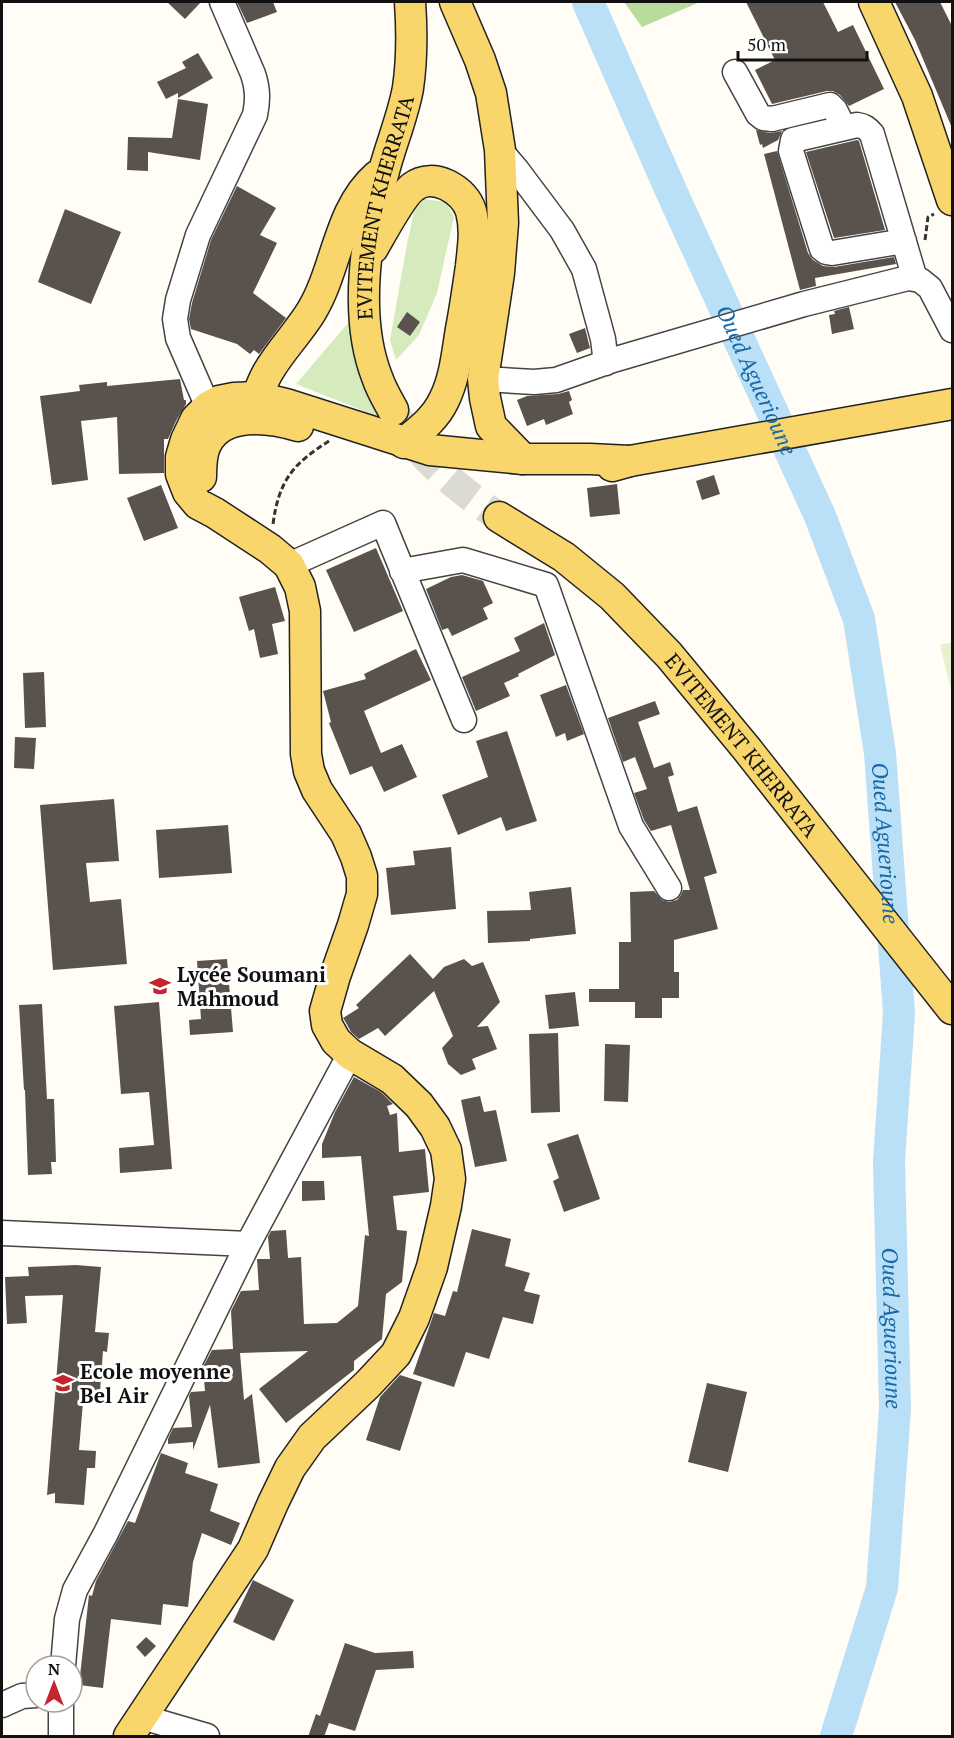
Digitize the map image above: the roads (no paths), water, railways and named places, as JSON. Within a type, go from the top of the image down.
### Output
[{"type":"main road","name":"EVITEMENT KHERRATA","points":[[393,410],[377,378],[367,334],[364,298],[366,258],[374,208],[407,90],[411,45],[410,2]]},
{"type":"main road","points":[[444,459],[469,438],[474,425],[500,273],[503,224],[500,150],[491,93],[480,60],[455,2]]},
{"type":"main road","points":[[874,2],[917,96],[952,200]]},
{"type":"main road","points":[[254,408],[268,371],[311,312],[358,198],[365,188],[384,171]]},
{"type":"main road","points":[[366,258],[412,187],[427,181],[443,183],[464,196],[471,211],[474,250],[452,381],[444,400],[429,423],[404,443]]},
{"type":"main road","points":[[483,379],[487,415],[491,426],[523,459]]},
{"type":"main road","points":[[135,1727],[253,1549],[295,1460],[312,1437],[369,1384],[396,1354],[414,1318],[432,1267],[450,1179],[446,1150],[435,1127],[419,1105],[392,1079],[350,1054],[336,1041],[327,1025],[325,1011],[362,894],[362,876],[346,834],[318,790],[309,771],[306,754],[304,611],[300,587],[279,557],[192,498],[181,474],[181,457],[186,440],[196,419],[208,407],[219,401],[234,398],[292,424],[335,437],[444,459],[630,461]]},
{"type":"main road","points":[[215,513],[204,492],[201,477],[206,444],[224,426],[237,421],[254,408],[286,404],[430,450],[469,472],[526,476],[598,470],[630,461],[952,404]]},
{"type":"main road","name":"EVITEMENT KHERRATA","points":[[498,517],[564,557],[612,596],[669,655],[746,748],[952,1009]]},
{"type":"street","points":[[208,407],[178,338],[175,319],[178,300],[198,235],[255,115],[258,98],[253,74],[222,2]]},
{"type":"street","points":[[735,72],[762,118],[772,119],[830,105],[844,128]]},
{"type":"street","points":[[904,241],[832,253],[826,252],[819,244],[791,146],[793,140],[857,125],[864,126],[872,134],[904,241],[915,279]]},
{"type":"street","points":[[500,150],[546,207],[584,269],[610,362]]},
{"type":"street","points":[[483,379],[534,382],[556,380],[804,304],[900,279],[915,279],[926,284],[952,330]]},
{"type":"street","points":[[279,557],[383,523],[464,720]]},
{"type":"street","points":[[402,571],[463,560],[546,585],[631,826],[669,888]]},
{"type":"street","points":[[64,1654],[67,1619],[75,1590],[106,1533],[248,1244],[350,1054]]},
{"type":"street","points":[[2,1233],[248,1244]]},
{"type":"street","points":[[2,1705],[24,1696]]},
{"type":"street","points":[[61,1714],[61,1737]]},
{"type":"street","points":[[135,1727],[207,1737]]},
{"type":"waterway","name":"Oued Aguerioune","points":[[588,2],[672,193],[820,516],[859,619],[880,753],[899,1013],[889,1161],[895,1409],[882,1588],[836,1736]]},
{"type":"tunnel","points":[[393,410],[407,434],[427,458],[462,490],[499,517]]},
{"type":"place","name":"Lycée Soumani Mahmoud","points":[[160,986]]},
{"type":"place","name":"Ecole moyenne Bel Air","points":[[63,1383]]}]
